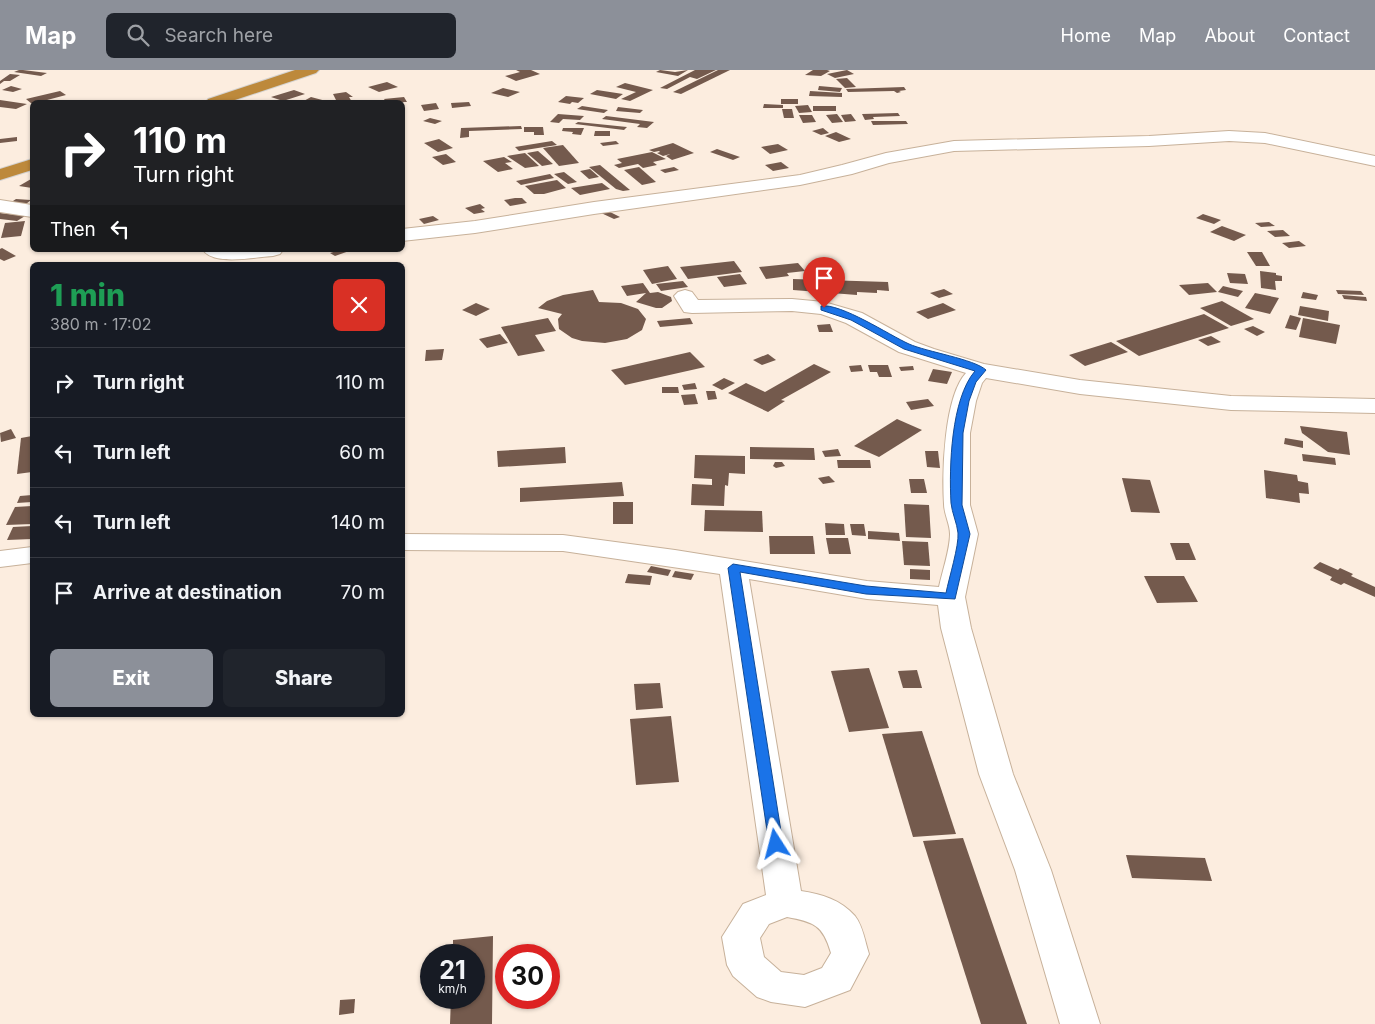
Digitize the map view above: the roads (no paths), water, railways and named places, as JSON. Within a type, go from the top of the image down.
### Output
[{"type":"highway","points":[[220,100],[311,70]]},
{"type":"highway","points":[[0,175],[30,165]]},
{"type":"street","points":[[405,235],[475,227],[594,208],[800,180],[846,170],[886,158],[954,146],[1149,141],[1228,136],[1265,138],[1375,161]]},
{"type":"street","points":[[0,206],[30,211]]},
{"type":"street","points":[[218,252],[223,254],[248,252]]},
{"type":"street","points":[[685,296],[692,307],[792,305],[824,308],[854,318],[907,347],[981,370],[1080,387],[1240,403],[1375,406]]},
{"type":"street","points":[[981,370],[971,381],[964,401],[958,433],[957,505],[964,534],[951,597],[956,628],[996,774],[1033,870],[1080,1024]]},
{"type":"street","points":[[405,542],[563,543],[866,590],[951,597]]},
{"type":"street","points":[[0,558],[30,555]]},
{"type":"street","points":[[733,568],[785,903]]}]
